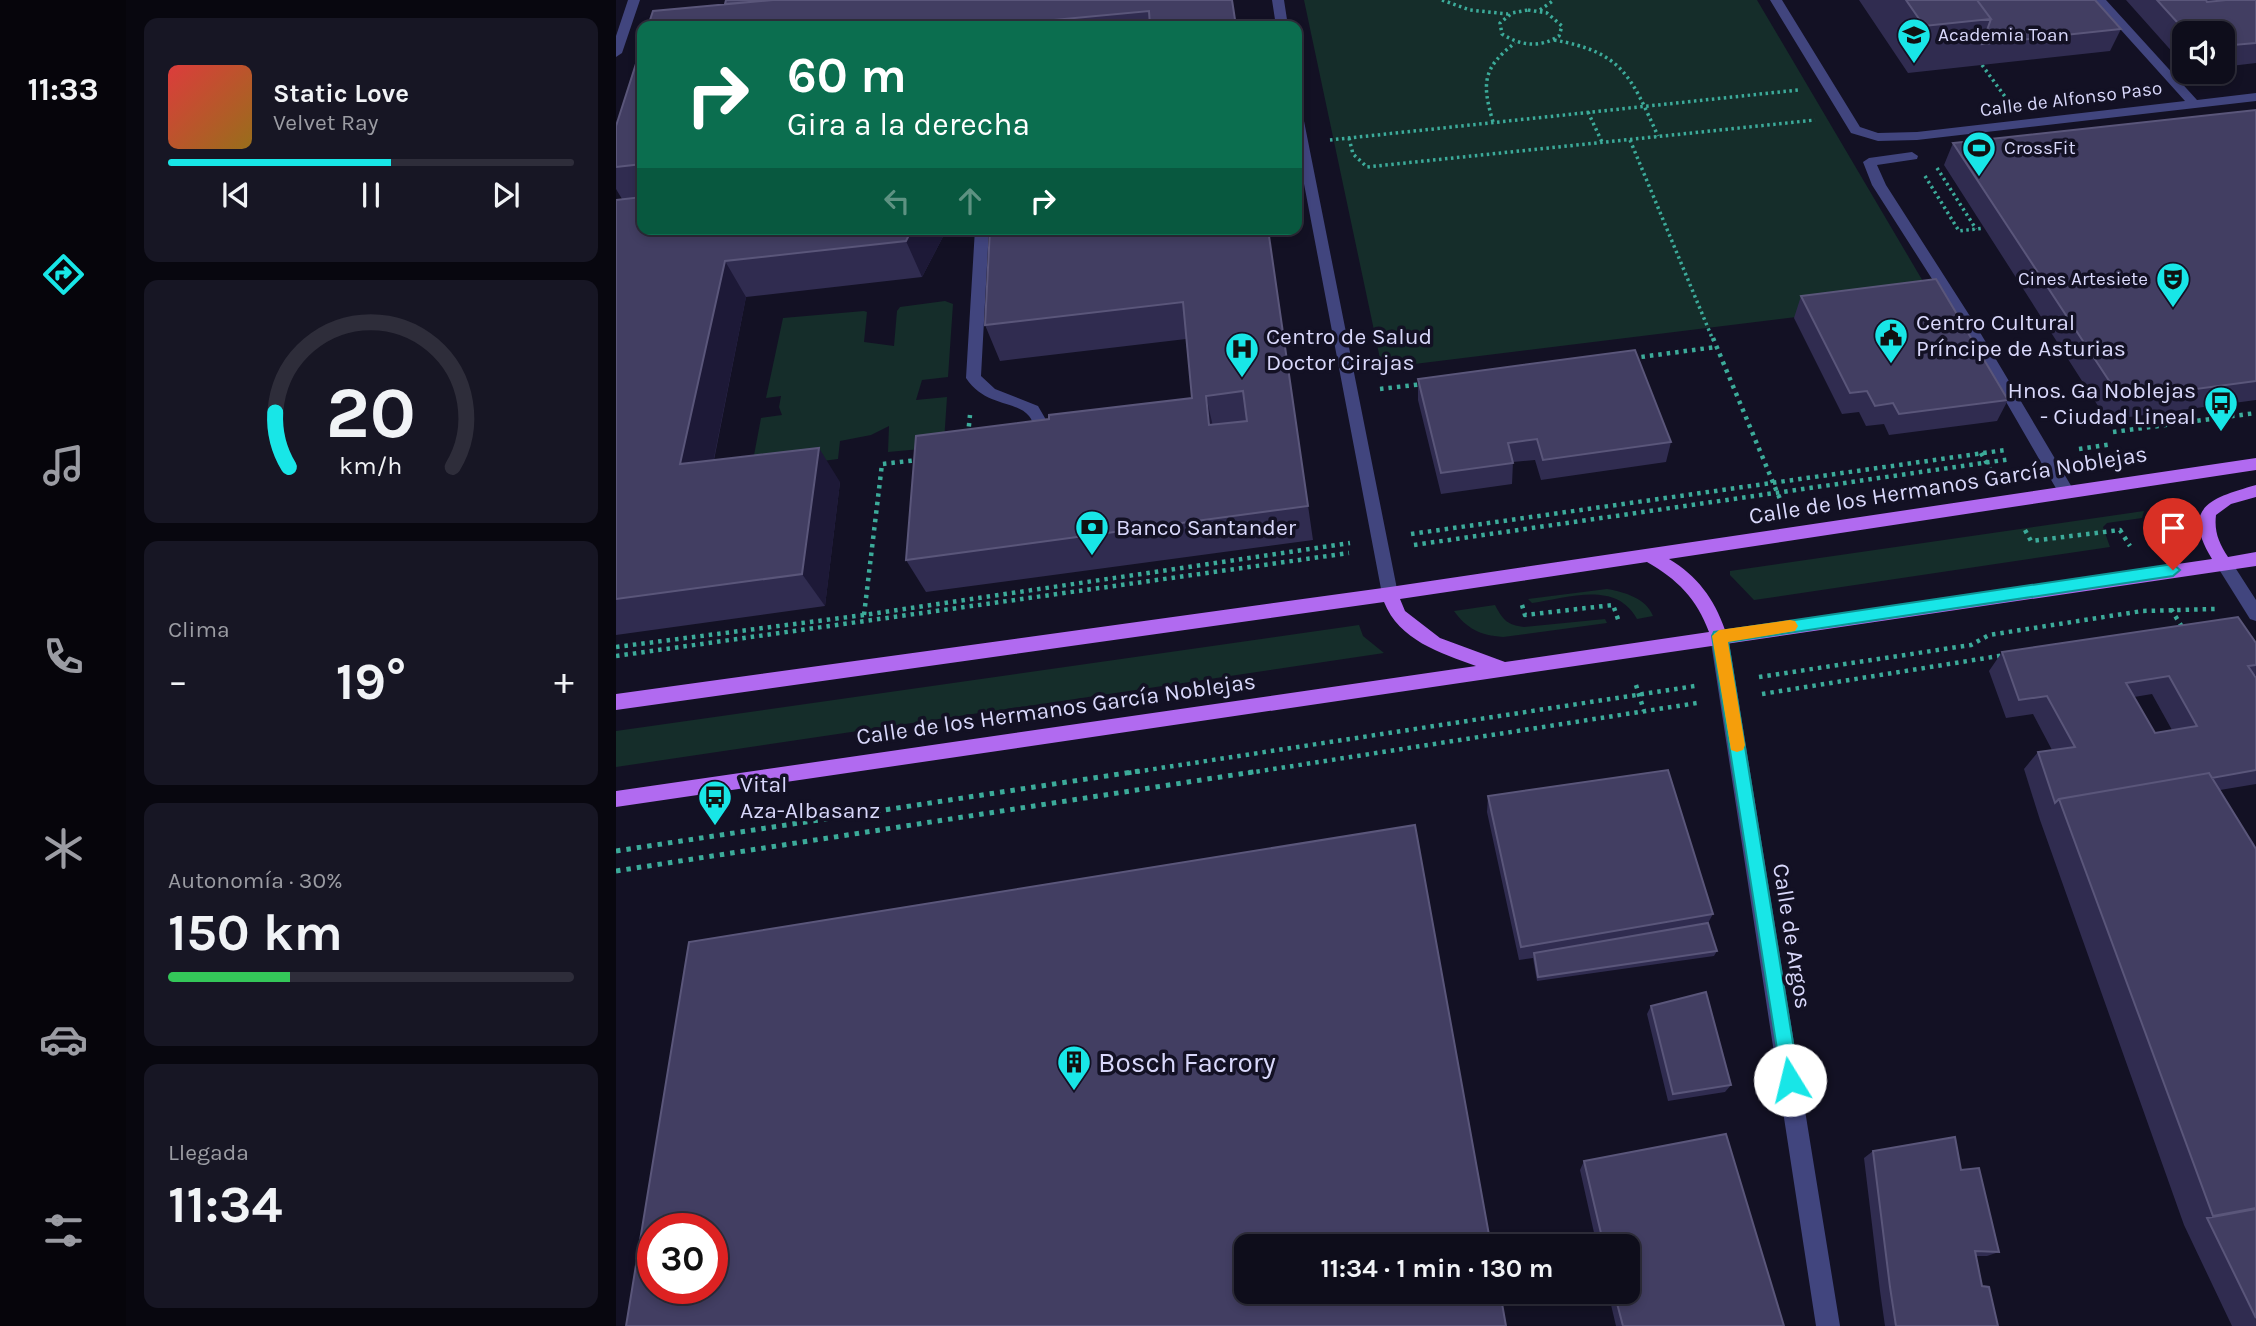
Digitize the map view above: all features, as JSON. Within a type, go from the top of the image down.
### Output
[{"type":"main road","name":"Calle de los Hermanos García Noblejas","points":[[616,702],[1390,594],[2256,464]]},
{"type":"main road","points":[[2222,563],[2209,544],[2204,527],[2208,512],[2226,500],[2256,491]]},
{"type":"main road","points":[[1648,555],[1672,567],[1693,584],[1710,608],[1719,636]]},
{"type":"main road","name":"Calle de los Hermanos García Noblejas","points":[[616,799],[2256,559]]},
{"type":"main road","name":"Calle de los Hermanos García Noblejas","points":[[1390,594],[1398,615],[1434,643],[1503,668]]},
{"type":"street","points":[[616,53],[634,0]]},
{"type":"street","points":[[1278,0],[1281,21]]},
{"type":"street","name":"Calle de Alfonso Paso","points":[[1776,0],[1855,130],[1867,136],[1891,139],[2256,97]]},
{"type":"street","points":[[2100,0],[2194,104]]},
{"type":"street","points":[[1912,156],[1869,162],[1879,185],[1970,327],[2067,493]]},
{"type":"street","points":[[1302,158],[1390,594]]},
{"type":"street","points":[[982,235],[973,378],[989,392],[1033,409],[1042,421],[1043,439]]},
{"type":"street","points":[[2222,563],[2256,614]]},
{"type":"street","name":"Calle de Argos","points":[[1719,636],[1828,1326]]},
{"type":"path","points":[[1442,0],[1470,10],[1509,14],[1539,11],[1554,16],[1562,26],[1559,36],[1536,45],[1516,43],[1502,34],[1500,29],[1500,23],[1509,14]]},
{"type":"path","points":[[1539,11],[1554,0]]},
{"type":"path","points":[[1553,40],[1576,44],[1611,58],[1625,70],[1659,136]]},
{"type":"path","points":[[1493,122],[1484,88],[1485,75],[1501,52],[1516,43]]},
{"type":"path","points":[[1982,65],[2024,123]]},
{"type":"path","points":[[1302,148],[1349,138],[1829,87]]},
{"type":"path","points":[[1349,138],[1353,154],[1367,167],[1820,119],[1799,90]]},
{"type":"path","points":[[1588,112],[1602,142]]},
{"type":"path","points":[[1630,140],[1794,533]]},
{"type":"path","points":[[1912,156],[1959,231],[1984,228]]},
{"type":"path","points":[[1934,164],[1976,229]]},
{"type":"path","points":[[1621,359],[1716,347]]},
{"type":"path","points":[[967,442],[973,378]]},
{"type":"path","points":[[1350,393],[1431,383]]},
{"type":"path","points":[[2113,432],[2256,413]]},
{"type":"path","points":[[1407,535],[1500,526],[1774,484],[2041,450],[2112,444]]},
{"type":"path","points":[[1413,545],[1778,492],[2041,450]]},
{"type":"path","points":[[864,615],[882,464],[930,458]]},
{"type":"path","points":[[616,647],[864,615],[1355,542]]},
{"type":"path","points":[[616,656],[1355,552]]},
{"type":"path","points":[[1520,601],[1525,615],[1613,605],[1619,622]]},
{"type":"path","points":[[2166,603],[2182,627]]},
{"type":"path","points":[[1758,677],[1971,645],[1989,635],[2142,611],[2208,610]]},
{"type":"path","points":[[2168,629],[2192,625]]},
{"type":"path","points":[[1758,694],[2018,653]]},
{"type":"path","points":[[1636,685],[1644,712]]},
{"type":"path","points":[[616,851],[1705,685]]},
{"type":"path","points":[[616,871],[1705,702]]},
{"type":"green space","points":[[1304,0],[1757,0],[1934,300],[1382,368]]},
{"type":"green space","points":[[945,301],[953,304],[948,377],[922,380],[916,400],[947,397],[944,442],[932,448],[888,452],[889,426],[871,435],[840,441],[838,459],[761,469],[752,466],[761,418],[782,415],[779,407],[781,396],[766,398],[783,318],[864,311],[867,312],[864,342],[894,346],[897,311],[900,307]]},
{"type":"green space","points":[[2144,511],[2142,518],[2107,523],[2103,527],[2110,547],[1754,600],[1730,575],[1730,571]]},
{"type":"green space","points":[[1607,589],[1640,600],[1653,616],[1637,619],[1628,607],[1617,599],[1604,595],[1590,594],[1532,603],[1528,599]]},
{"type":"green space","points":[[1495,605],[1506,621],[1524,627],[1605,619],[1607,623],[1503,637],[1475,630],[1454,611]]},
{"type":"green space","points":[[1359,625],[1363,636],[1384,653],[616,767],[616,731]]},
{"type":"building","points":[[726,0],[773,0],[725,4]]},
{"type":"building","points":[[773,0],[1232,0],[1235,21],[1150,21],[1149,11],[1043,21],[650,21],[653,11]]},
{"type":"building","points":[[1906,0],[1977,0],[1991,19],[1924,26]]},
{"type":"building","points":[[1977,0],[2095,0],[2121,29],[1982,44],[1991,19]]},
{"type":"building","points":[[2157,0],[2256,0],[2256,43],[2235,45],[2235,21],[2176,21]]},
{"type":"building","points":[[637,61],[637,165],[616,167],[616,126]]},
{"type":"building","points":[[2256,110],[2256,381],[2121,399],[1953,143]]},
{"type":"building","points":[[637,198],[637,235],[909,235],[906,241],[725,261],[680,464],[819,448],[802,574],[616,599],[616,200]]},
{"type":"building","points":[[990,235],[1269,235],[1308,506],[906,560],[916,436],[1049,419],[1049,415],[1192,398],[1183,302],[985,325]],"holes":[[[1243,391],[1247,421],[1209,425],[1206,396]]]},
{"type":"building","name":"Centro Cultural Príncipe de Asturias","points":[[1936,279],[2008,400],[1899,414],[1893,403],[1875,406],[1867,391],[1850,393],[1801,296]]},
{"type":"building","points":[[1635,350],[1671,442],[1543,460],[1537,439],[1508,443],[1513,463],[1441,473],[1418,379]]},
{"type":"building","points":[[2238,617],[2256,643],[2256,665],[2248,666],[2256,678],[2256,770],[2212,778],[2209,773],[2059,799],[2055,803],[2038,752],[2075,747],[2047,696],[2019,700],[2002,652]],"holes":[[[2169,676],[2197,726],[2155,733],[2126,683]]]},
{"type":"building","points":[[1668,770],[1713,914],[1521,947],[1488,796]]},
{"type":"building","points":[[2209,773],[2256,849],[2256,1208],[2213,1216],[2059,799]]},
{"type":"building","name":"Bosch Facrory","points":[[1415,825],[1489,1234],[1234,1234],[1234,1304],[1502,1304],[1506,1326],[626,1326],[637,1259],[637,1304],[728,1304],[728,1213],[645,1213],[689,942]]},
{"type":"building","points":[[1708,923],[1717,951],[1538,977],[1534,953]]},
{"type":"building","points":[[1706,992],[1731,1085],[1673,1094],[1651,1006]]},
{"type":"building","points":[[1726,1134],[1784,1326],[1623,1326],[1617,1304],[1640,1304],[1640,1234],[1601,1234],[1584,1161]]},
{"type":"building","points":[[1955,1137],[1961,1170],[1979,1168],[1999,1252],[1975,1251],[1982,1286],[1989,1287],[1998,1326],[1896,1326],[1873,1151]]},
{"type":"building","points":[[2256,1209],[2256,1318],[2207,1218]]},
{"type":"slow traffic","points":[[1737,745],[1719,636],[1790,626]]},
{"type":"place","name":"Academia Toan","points":[[1914,65]]},
{"type":"place","name":"CrossFit","points":[[1979,178]]},
{"type":"place","name":"Cines Artesiete","points":[[2173,309]]},
{"type":"place","name":"Centro Cultural Príncipe de Asturias","points":[[1891,365]]},
{"type":"place","name":"Centro de Salud Doctor Cirajas","points":[[1242,379]]},
{"type":"place","name":"Hnos. Gª Noblejas - Ciudad Lineal","points":[[2221,433]]},
{"type":"place","name":"Banco Santander","points":[[1092,557]]},
{"type":"place","name":"Vital Aza-Albasanz","points":[[715,827]]},
{"type":"place","name":"Bosch Facrory","points":[[1074,1092]]},
{"type":"route","points":[[1790,1080],[1719,636],[2173,570]]}]
